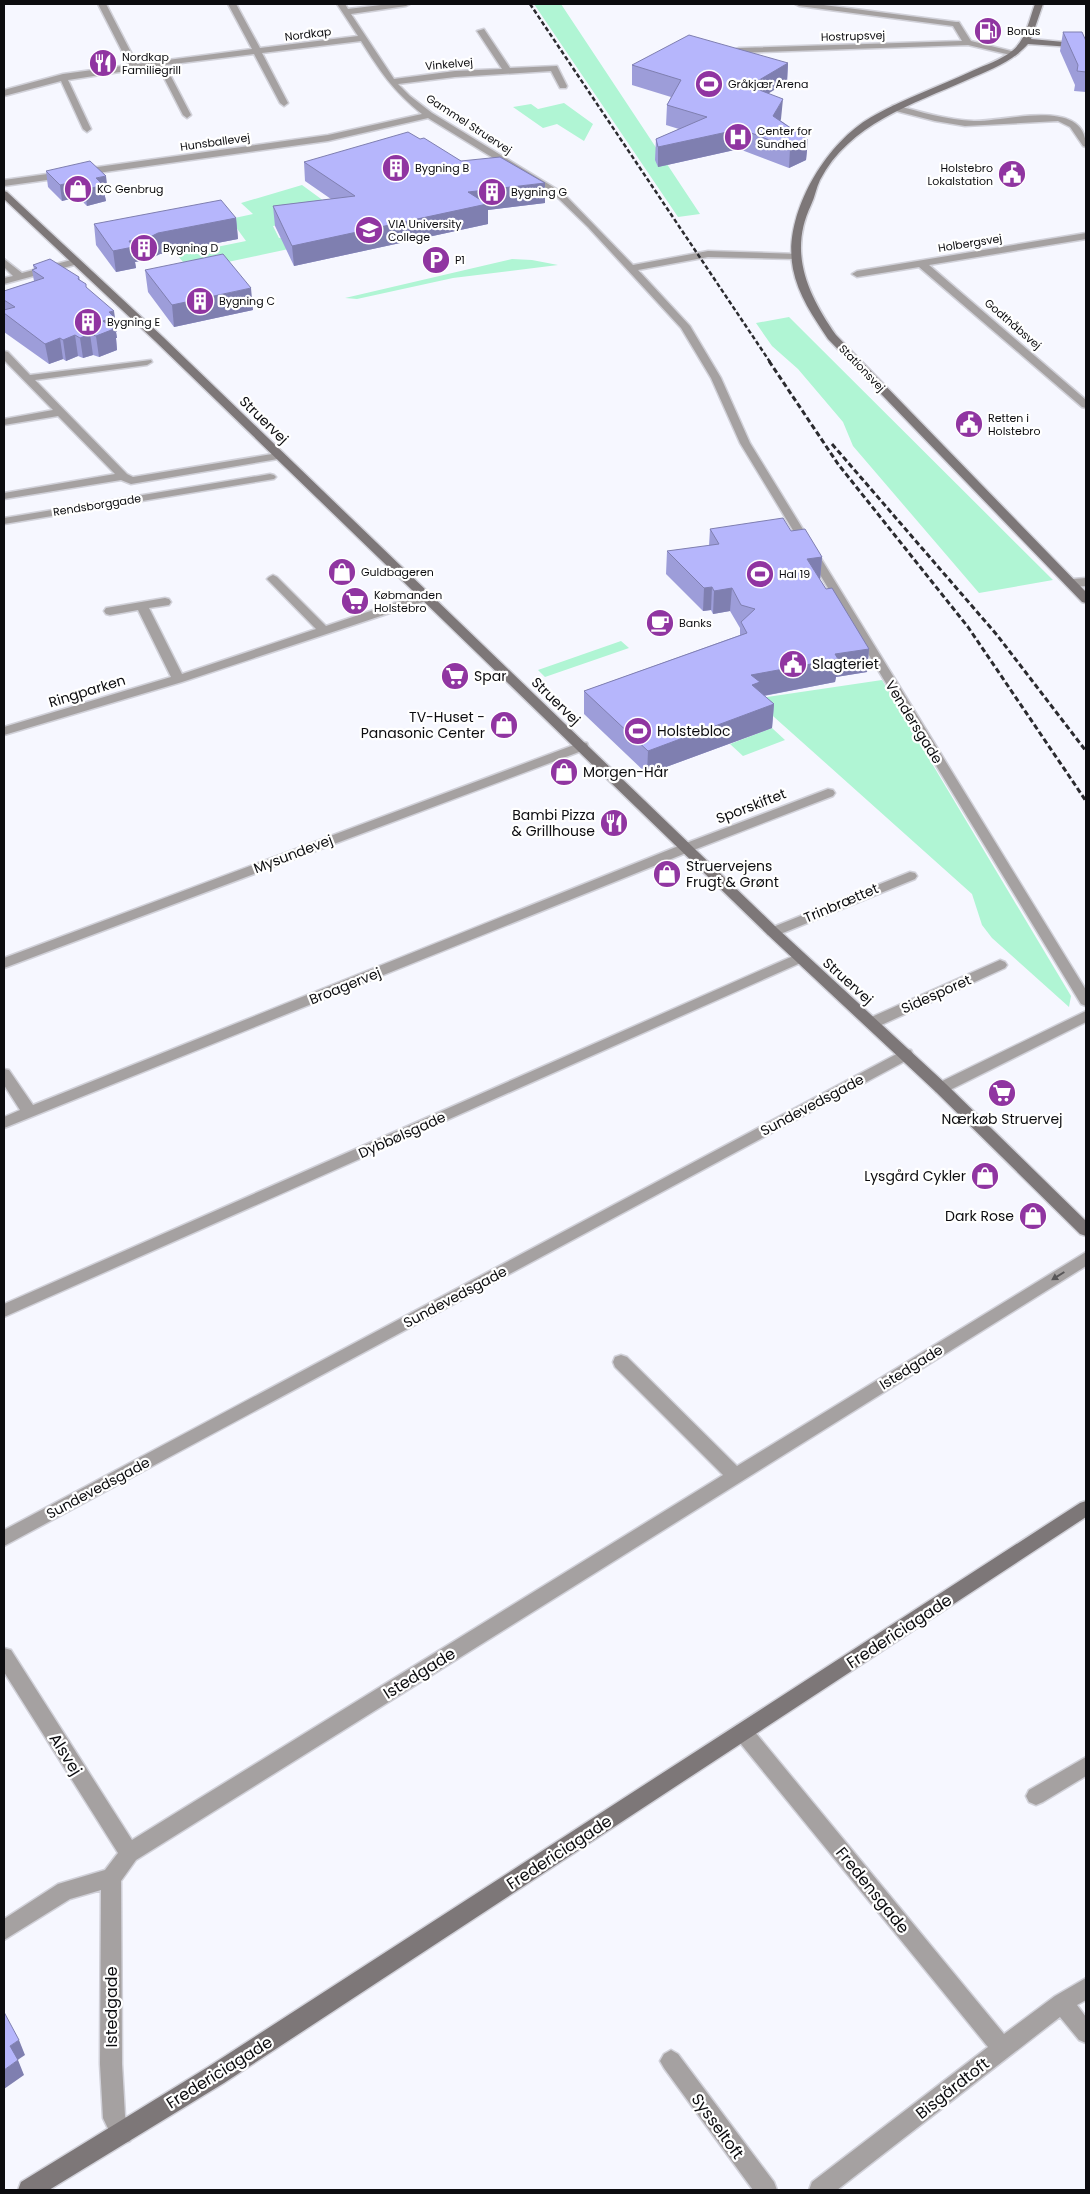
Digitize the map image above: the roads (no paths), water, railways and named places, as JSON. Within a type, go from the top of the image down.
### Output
[{"type":"street","points":[[102,4],[134,66]]},
{"type":"street","points":[[232,4],[284,103]]},
{"type":"street","name":"Gammel Struervej","points":[[406,4],[343,8],[392,82],[407,98],[429,115],[560,195],[575,208],[631,268]]},
{"type":"street","name":"Hostrupsvej","points":[[799,4],[956,24],[968,43]]},
{"type":"street","name":"Stationsvej","points":[[1038,4],[1026,41],[1015,52],[995,64],[876,117],[852,135],[826,165],[816,180],[806,206],[802,211],[796,256],[797,268],[815,314],[832,337],[1086,599]]},
{"type":"street","points":[[481,31],[508,71]]},
{"type":"street","name":"Nordkap","points":[[4,94],[63,77],[134,66],[362,38]]},
{"type":"street","points":[[1026,41],[1086,46]]},
{"type":"street","name":"Hostrupsvej","points":[[738,51],[968,43],[1015,52]]},
{"type":"street","points":[[160,63],[187,115]]},
{"type":"street","name":"Vinkelvej","points":[[392,82],[554,68],[564,86]]},
{"type":"street","points":[[63,77],[86,129]]},
{"type":"street","points":[[895,108],[930,118],[958,123],[994,124],[1043,118],[1066,120],[1086,144]]},
{"type":"street","name":"Hunsballevej","points":[[4,183],[328,138],[429,115]]},
{"type":"street","name":"Struervej","points":[[4,194],[159,338],[278,456],[582,746],[800,958],[906,1054],[1086,1230]]},
{"type":"street","name":"Holbergsvej","points":[[857,274],[1086,236]]},
{"type":"street","points":[[631,268],[708,254],[796,256]]},
{"type":"street","points":[[4,262],[20,277]]},
{"type":"street","points":[[4,281],[75,262]]},
{"type":"street","name":"Godthåbsvej","points":[[922,263],[1086,406]]},
{"type":"street","name":"Vendersgade","points":[[631,268],[685,326],[716,378],[745,443],[1086,1001]]},
{"type":"street","name":"Rendsborggade","points":[[4,354],[123,476],[131,481],[278,456]]},
{"type":"street","points":[[28,378],[147,362]]},
{"type":"street","points":[[4,422],[60,412]]},
{"type":"street","points":[[182,471],[191,490]]},
{"type":"street","name":"Rendsborggade","points":[[4,496],[123,476]]},
{"type":"street","name":"Rendsborggade","points":[[4,521],[270,476]]},
{"type":"street","points":[[273,579],[324,631]]},
{"type":"street","points":[[1072,583],[1086,582]]},
{"type":"street","name":"Ringparken","points":[[4,731],[178,679],[425,597]]},
{"type":"street","points":[[110,611],[165,602]]},
{"type":"street","points":[[142,606],[178,679]]},
{"type":"street","name":"Mysundevej","points":[[4,963],[582,746]]},
{"type":"street","name":"Sporskiftet","points":[[686,848],[828,793]]},
{"type":"street","name":"Broagervej","points":[[4,1124],[686,848]]},
{"type":"street","name":"Trinbrættet","points":[[773,932],[910,876]]},
{"type":"street","name":"Dybbølsgade","points":[[4,1311],[800,958]]},
{"type":"street","name":"Sidesporet","points":[[872,1023],[1000,966]]},
{"type":"street","points":[[941,1088],[1086,1016]]},
{"type":"street","name":"Sundevedsgade","points":[[4,1539],[906,1054]]},
{"type":"street","points":[[4,1074],[30,1113]]},
{"type":"street","name":"Istedgade","points":[[122,2133],[114,2118],[111,2073],[111,1878],[129,1853],[1086,1258]]},
{"type":"street","points":[[621,1362],[735,1476]]},
{"type":"street","name":"Fredericiagade","points":[[29,2190],[216,2075],[1086,1508]]},
{"type":"street","name":"Alsvej","points":[[4,1656],[129,1853]]},
{"type":"street","name":"Fredensgade","points":[[743,1732],[1002,2048]]},
{"type":"street","points":[[1036,1796],[1086,1766]]},
{"type":"street","points":[[4,1930],[65,1891],[111,1878]]},
{"type":"street","name":"Bisgårdtoft","points":[[820,2190],[1002,2048],[1062,2003],[1086,1988]]},
{"type":"street","points":[[1062,2003],[1086,2034]]},
{"type":"street","name":"Sysseltoft","points":[[671,2061],[766,2190]]},
{"type":"railway","points":[[530,4],[770,362]]},
{"type":"railway","points":[[769,361],[838,464],[968,627],[1086,801]]},
{"type":"railway","points":[[832,444],[997,635],[1086,751]]},
{"type":"place","name":"Bonus","points":[[988,31]]},
{"type":"place","name":"Nordkap Familiegrill","points":[[103,63]]},
{"type":"place","name":"Gråkjær Arena","points":[[709,84]]},
{"type":"place","name":"Center for Sundhed","points":[[738,137]]},
{"type":"place","name":"Bygning B","points":[[396,168]]},
{"type":"place","name":"Holstebro Lokalstation","points":[[1012,174]]},
{"type":"place","name":"KC Genbrug","points":[[78,189]]},
{"type":"place","name":"Bygning G","points":[[492,192]]},
{"type":"place","name":"VIA University College","points":[[369,230]]},
{"type":"place","name":"Bygning D","points":[[144,248]]},
{"type":"place","name":"P1","points":[[436,260]]},
{"type":"place","name":"Bygning C","points":[[200,301]]},
{"type":"place","name":"Bygning E","points":[[88,322]]},
{"type":"place","name":"Retten i Holstebro","points":[[969,424]]},
{"type":"place","name":"Guldbageren","points":[[342,572]]},
{"type":"place","name":"Hal 19","points":[[760,574]]},
{"type":"place","name":"Købmanden Holstebro","points":[[355,601]]},
{"type":"place","name":"Banks","points":[[660,623]]},
{"type":"place","name":"Slagteriet","points":[[793,664]]},
{"type":"place","name":"Spar","points":[[455,676]]},
{"type":"place","name":"TV-Huset - Panasonic Center","points":[[504,725]]},
{"type":"place","name":"Holstebloc","points":[[638,731]]},
{"type":"place","name":"Morgen-Hår","points":[[564,772]]},
{"type":"place","name":"Bambi Pizza & Grillhouse","points":[[614,823]]},
{"type":"place","name":"Struervejens Frugt & Grønt","points":[[667,874]]},
{"type":"place","name":"Nærkøb Struervej","points":[[1002,1093]]},
{"type":"place","name":"Lysgård Cykler","points":[[985,1176]]},
{"type":"place","name":"Dark Rose","points":[[1033,1216]]}]
